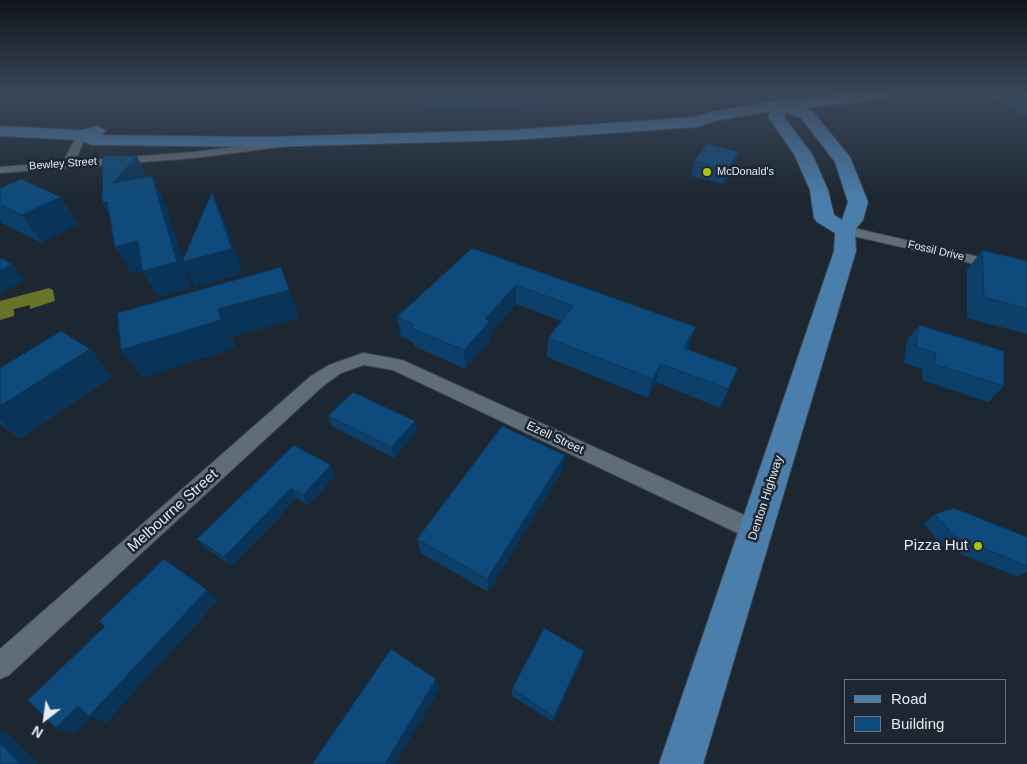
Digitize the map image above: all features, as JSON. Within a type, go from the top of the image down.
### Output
[{"type":"main road","points":[[0,131],[82,134],[106,130],[276,132],[394,129]]},
{"type":"main road","points":[[82,134],[92,140],[304,141],[512,134],[594,129]]},
{"type":"main road","points":[[762,129],[797,146]]},
{"type":"main road","points":[[784,129],[797,146],[820,190],[824,218],[845,230]]},
{"type":"main road","name":"Denton Highway","points":[[681,764],[845,251],[845,230],[853,220],[858,202],[844,162],[818,129]]},
{"type":"street","points":[[68,163],[82,134]]},
{"type":"street","name":"Bewley Street","points":[[0,170],[68,163],[177,156],[304,141]]},
{"type":"street","name":"Fossil Drive","points":[[845,230],[1027,272]]},
{"type":"street","name":"Ezell Street","points":[[351,362],[363,359],[396,364],[756,531]]},
{"type":"street","name":"Melbourne Street","points":[[0,666],[318,382],[335,369],[351,362]]},
{"type":"shaded area","points":[[49,288],[53,290],[55,301],[30,309],[30,305],[14,309],[14,316],[0,320],[0,301]]},
{"type":"building","points":[[707,144],[739,152],[727,169],[694,161]]},
{"type":"building","points":[[103,156],[137,156],[113,183],[152,176],[177,262],[142,271],[138,241],[115,247],[107,202],[102,203]]},
{"type":"building","points":[[21,179],[61,197],[22,215],[0,205],[0,188]]},
{"type":"building","points":[[212,192],[232,249],[182,262]]},
{"type":"building","points":[[472,248],[696,327],[684,348],[738,368],[728,389],[661,364],[653,379],[548,338],[573,306],[516,285],[485,319],[490,321],[464,350],[410,328],[414,325],[397,317]]},
{"type":"building","points":[[982,250],[1027,261],[1027,309],[984,297]]},
{"type":"building","points":[[0,258],[12,264],[0,271]]},
{"type":"building","points":[[281,267],[289,290],[218,309],[221,320],[121,350],[117,313]]},
{"type":"building","points":[[919,325],[1004,351],[1004,386],[934,364],[936,353],[916,347]]},
{"type":"building","points":[[61,331],[90,349],[0,406],[0,368]]},
{"type":"building","points":[[353,392],[415,421],[392,447],[328,416]]},
{"type":"building","points":[[502,426],[565,455],[487,579],[417,539]]},
{"type":"building","points":[[294,445],[331,465],[303,495],[291,488],[224,557],[197,539]]},
{"type":"building","points":[[954,508],[1027,537],[1027,566],[954,536],[935,514]]},
{"type":"building","points":[[164,559],[207,590],[89,716],[78,706],[56,728],[28,700],[105,626],[99,621]]},
{"type":"building","points":[[544,628],[584,651],[554,717],[512,689]]},
{"type":"building","points":[[391,649],[436,679],[385,764],[312,764]]},
{"type":"building","points":[[0,743],[20,764],[0,764]]},
{"type":"place","name":"McDonald's","points":[[707,172]]},
{"type":"place","name":"Pizza Hut","points":[[978,546]]}]
